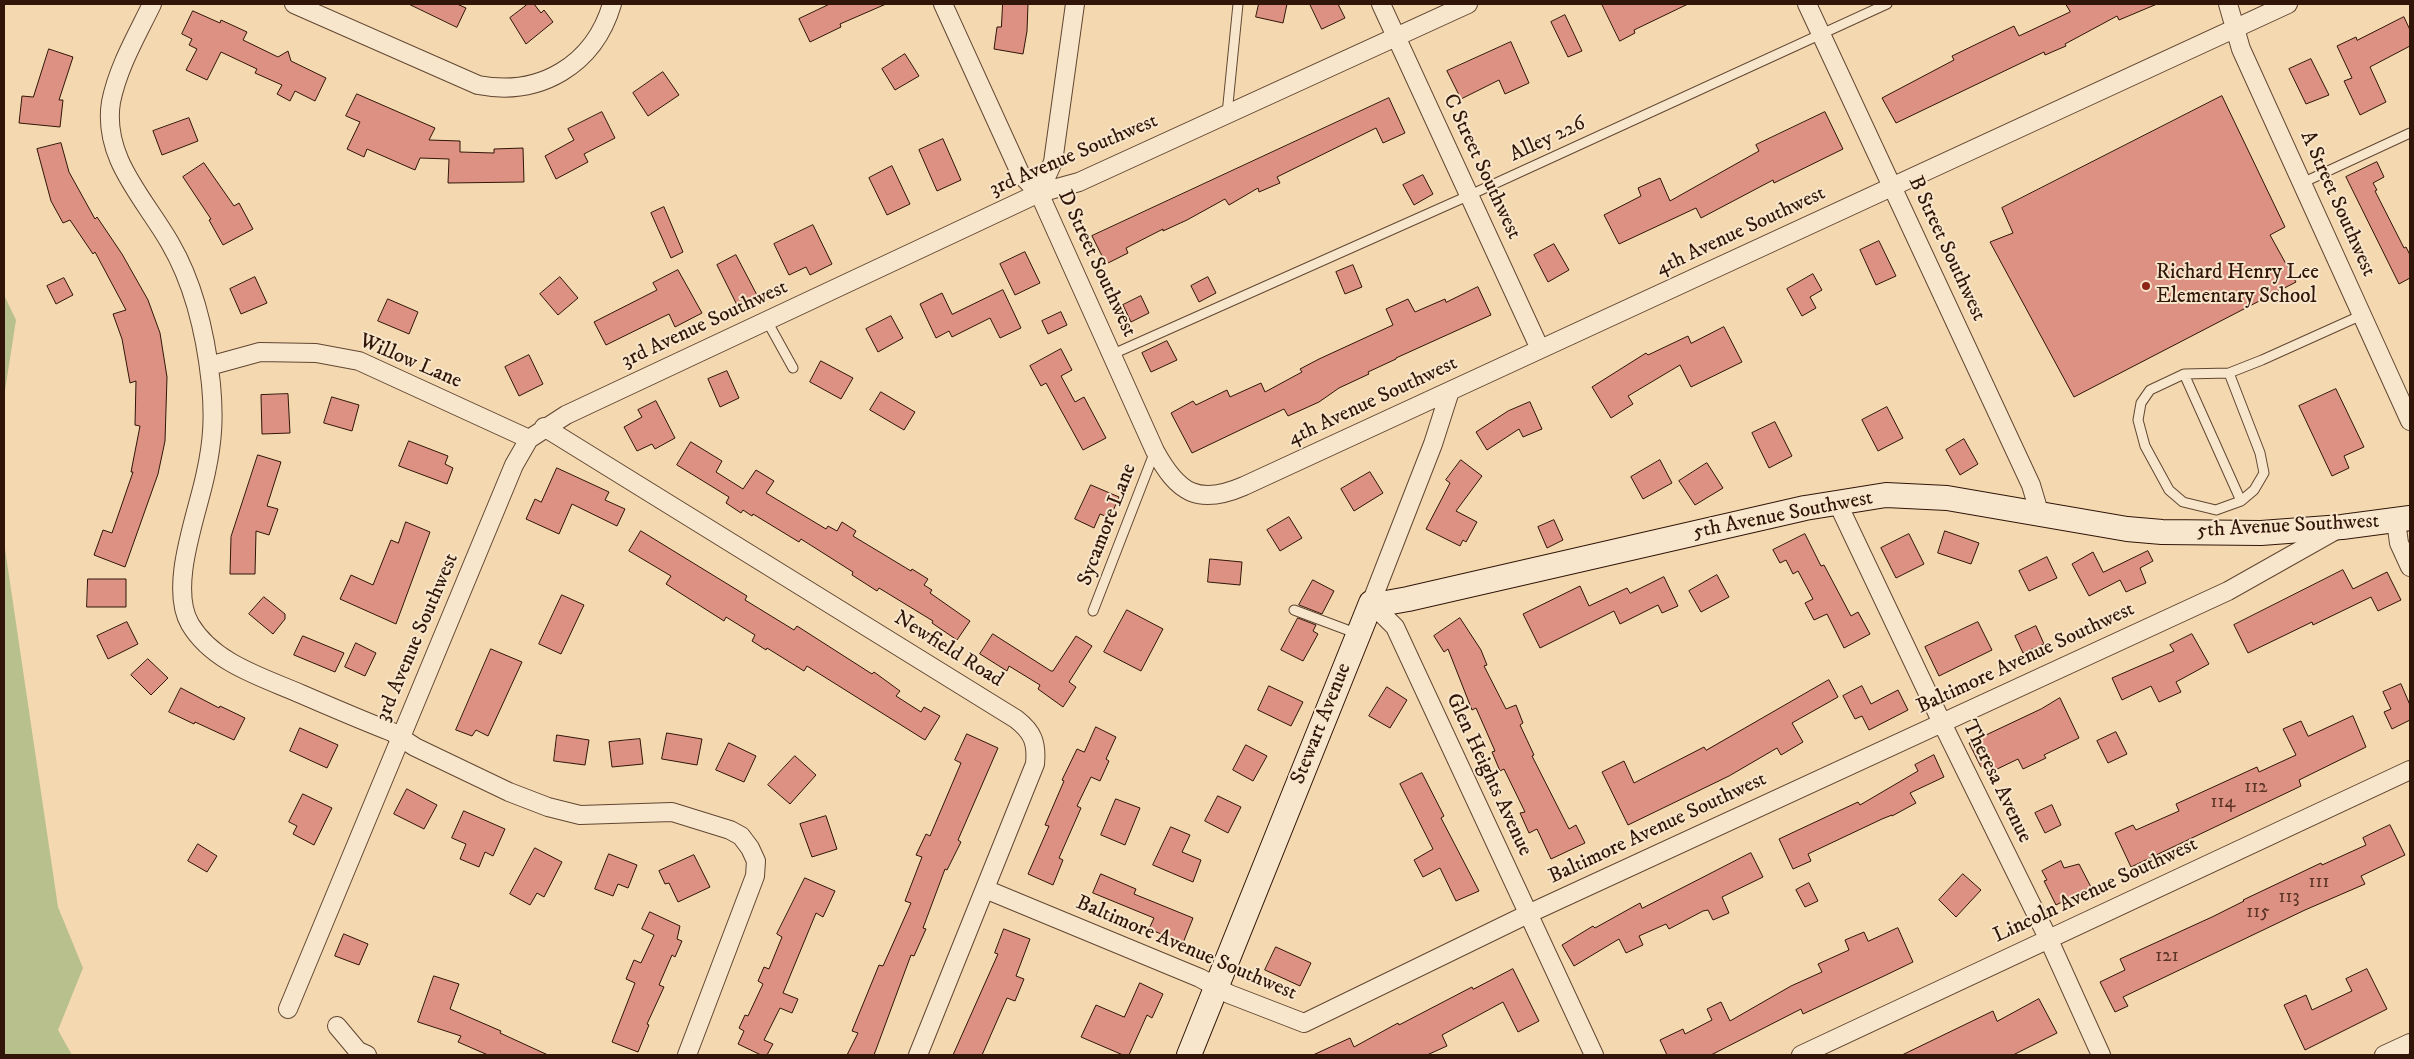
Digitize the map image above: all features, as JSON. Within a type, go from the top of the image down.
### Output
[{"type":"street","points":[[152,4],[120,70],[111,104],[112,132],[120,162],[129,182],[170,243],[188,282],[209,366],[214,418],[207,470],[181,579],[182,601],[190,623],[206,644],[237,666],[401,738],[500,788],[548,807],[580,815],[672,812],[714,824],[741,836],[750,848],[756,861],[754,876],[687,1055]]},
{"type":"street","points":[[294,4],[478,85],[499,90],[525,88],[550,79],[570,65],[592,46],[606,25],[612,4]]},
{"type":"street","name":"D Street Southwest","points":[[943,4],[1022,175],[1039,192],[1155,451],[1166,470],[1181,486],[1202,496],[1212,497]]},
{"type":"street","points":[[1039,192],[1053,162],[1075,4]]},
{"type":"street","name":"C Street Southwest","points":[[1381,4],[1540,349]]},
{"type":"street","name":"3rd Avenue Southwest","points":[[288,1009],[514,464],[528,439],[544,428],[1039,192],[1079,182],[1468,4]]},
{"type":"street","name":"B Street Southwest","points":[[1807,4],[2031,485],[2040,515]]},
{"type":"street","name":"A Street Southwest","points":[[2228,4],[2241,49],[2410,421]]},
{"type":"street","name":"4th Avenue Southwest","points":[[1212,497],[1220,496],[1244,486],[2288,4]]},
{"type":"street","name":"Willow Lane","points":[[209,366],[260,352],[316,354],[359,361],[528,439]]},
{"type":"street","name":"Stewart Avenue","points":[[1189,1055],[1371,603],[1433,444],[1450,391]]},
{"type":"street","name":"Newfield Road","points":[[544,428],[1016,719],[1028,728],[1035,738],[1035,764],[918,1055]]},
{"type":"street","name":"5th Avenue Southwest","points":[[1371,603],[1386,603],[1408,599],[1837,502],[1886,495],[1927,496],[2126,528],[2193,533],[2261,533],[2403,520]]},
{"type":"street","name":"Theresa Avenue","points":[[1837,502],[2048,938],[2101,1055]]},
{"type":"street","points":[[2403,520],[2399,543],[2410,568]]},
{"type":"street","name":"Baltimore Avenue Southwest","points":[[985,889],[1200,978],[1229,994],[1304,1023],[1528,914],[2228,591],[2342,527]]},
{"type":"street","name":"Glen Heights Avenue","points":[[1371,603],[1395,628],[1594,1055]]},
{"type":"street","name":"Lincoln Avenue Southwest","points":[[1802,1055],[2048,938],[2410,770]]},
{"type":"street","points":[[337,1026],[358,1051],[367,1055]]},
{"type":"street","points":[[2384,1055],[2410,1043]]},
{"type":"lane","points":[[1227,114],[1238,4]]},
{"type":"lane","name":"Alley 226","points":[[1113,354],[1470,195],[1887,4]]},
{"type":"lane","points":[[2302,183],[2410,133]]},
{"type":"lane","points":[[2228,373],[2260,453],[2264,473],[2254,490],[2241,501],[2216,510],[2183,502],[2169,490],[2145,446],[2138,420],[2141,403],[2150,390],[2184,374],[2228,373],[2271,357],[2362,314]]},
{"type":"lane","points":[[767,321],[793,368]]},
{"type":"lane","points":[[2184,374],[2241,501]]},
{"type":"lane","name":"Sycamore Lane","points":[[1093,612],[1155,451]]},
{"type":"lane","points":[[1294,610],[1358,634]]},
{"type":"green space","points":[[4,295],[16,320],[4,397]]},
{"type":"green space","points":[[4,542],[58,907],[83,968],[58,1030],[72,1055],[4,1055]]},
{"type":"building","points":[[409,4],[457,4],[466,8],[457,27]]},
{"type":"building","points":[[528,4],[534,4],[541,13],[544,10],[553,22],[526,44],[510,18]]},
{"type":"building","points":[[830,4],[886,4],[840,24],[841,27],[810,42],[799,19]]},
{"type":"building","points":[[1003,4],[1028,4],[1027,31],[1023,54],[994,49],[997,27],[1001,27]]},
{"type":"building","points":[[1259,4],[1287,4],[1283,23],[1256,17]]},
{"type":"building","points":[[1310,4],[1338,4],[1345,18],[1322,29]]},
{"type":"building","points":[[1602,4],[1688,4],[1634,30],[1635,33],[1620,41]]},
{"type":"building","points":[[2066,4],[2157,4],[2119,20],[2117,16],[2065,44],[2066,46],[2045,55],[2044,52],[1896,123],[1882,98],[1954,60],[1952,56],[2014,26],[2019,36],[2070,12]]},
{"type":"building","points":[[193,11],[220,23],[221,20],[247,32],[243,40],[278,57],[288,51],[291,61],[326,78],[315,101],[295,91],[290,101],[277,94],[282,85],[255,73],[257,69],[221,52],[207,80],[186,70],[197,49],[189,45],[192,39],[182,34]]},
{"type":"building","points":[[1565,15],[1582,51],[1568,57],[1551,22]]},
{"type":"building","points":[[2404,17],[2410,30],[2410,46],[2370,67],[2386,102],[2360,115],[2344,81],[2352,78],[2337,46],[2356,37],[2357,40]]},
{"type":"building","points":[[1511,42],[1529,83],[1505,94],[1499,80],[1461,99],[1447,71]]},
{"type":"building","points":[[49,49],[73,57],[59,100],[63,100],[60,127],[19,123],[22,96],[33,97]]},
{"type":"building","points":[[905,54],[919,76],[895,90],[882,69]]},
{"type":"building","points":[[2311,59],[2329,95],[2306,104],[2289,69]]},
{"type":"building","points":[[663,72],[679,95],[648,116],[633,93]]},
{"type":"building","points":[[357,94],[435,128],[429,140],[460,141],[460,152],[494,153],[494,149],[523,148],[524,182],[448,183],[449,159],[420,158],[415,170],[367,149],[364,157],[347,149],[360,122],[346,116]]},
{"type":"building","points":[[2222,96],[2285,227],[2270,235],[2296,282],[2074,397],[1990,242],[2013,233],[2002,208]]},
{"type":"building","points":[[1389,98],[1405,133],[1383,143],[1376,128],[1277,177],[1280,183],[1259,192],[1258,188],[1229,205],[1225,199],[1187,220],[1163,231],[1163,229],[1126,248],[1128,253],[1106,264],[1092,236]]},
{"type":"building","points":[[602,112],[615,138],[584,154],[588,162],[556,179],[545,156],[574,140],[568,129]]},
{"type":"building","points":[[1825,112],[1843,149],[1774,183],[1773,180],[1701,218],[1696,208],[1619,244],[1604,215],[1641,196],[1638,188],[1660,178],[1670,201],[1759,151],[1756,145]]},
{"type":"building","points":[[189,118],[198,141],[162,155],[153,131]]},
{"type":"building","points":[[943,139],[961,180],[937,191],[919,150]]},
{"type":"building","points":[[61,143],[69,172],[95,219],[97,217],[122,254],[148,300],[160,333],[167,377],[165,441],[158,474],[125,567],[94,555],[103,530],[112,533],[133,472],[131,472],[140,426],[135,425],[136,381],[130,383],[122,339],[113,314],[126,310],[95,252],[93,254],[70,220],[63,223],[51,201],[37,149]]},
{"type":"building","points":[[2377,162],[2384,177],[2373,183],[2377,190],[2375,191],[2404,248],[2406,247],[2410,255],[2410,278],[2399,284],[2346,177]]},
{"type":"building","points":[[204,163],[234,206],[239,203],[253,229],[223,245],[209,220],[211,219],[183,177]]},
{"type":"building","points":[[892,166],[910,204],[887,215],[869,178]]},
{"type":"building","points":[[1423,175],[1433,194],[1414,205],[1403,185]]},
{"type":"building","points":[[664,207],[683,252],[671,258],[651,213]]},
{"type":"building","points":[[813,225],[832,264],[810,275],[806,267],[789,275],[774,244]]},
{"type":"building","points":[[1879,241],[1896,276],[1876,285],[1860,250]]},
{"type":"building","points":[[1554,244],[1569,270],[1548,282],[1534,255]]},
{"type":"building","points":[[1025,252],[1040,283],[1015,295],[1000,264]]},
{"type":"building","points":[[736,255],[757,295],[737,305],[717,265]]},
{"type":"building","points":[[1353,265],[1362,287],[1345,294],[1336,272]]},
{"type":"building","points":[[678,270],[702,313],[675,327],[669,314],[606,345],[594,322],[657,290],[653,283]]},
{"type":"building","points":[[1813,274],[1822,290],[1810,297],[1816,308],[1802,316],[1787,289]]},
{"type":"building","points":[[255,277],[267,303],[241,314],[230,289]]},
{"type":"building","points":[[560,277],[578,298],[558,315],[540,294]]},
{"type":"building","points":[[1208,277],[1216,293],[1199,302],[1191,286]]},
{"type":"building","points":[[64,278],[73,295],[56,304],[47,286]]},
{"type":"building","points":[[1478,287],[1491,315],[1396,358],[1368,372],[1369,374],[1339,388],[1319,402],[1288,416],[1284,409],[1192,453],[1171,413],[1193,401],[1196,405],[1227,390],[1230,397],[1261,383],[1265,392],[1302,372],[1300,369],[1319,359],[1393,325],[1386,309],[1408,299],[1415,312],[1445,299],[1446,302]]},
{"type":"building","points":[[1003,290],[1021,328],[1000,338],[990,318],[952,337],[949,331],[936,338],[920,304],[942,293],[952,314]]},
{"type":"building","points":[[1141,296],[1149,313],[1131,322],[1123,305]]},
{"type":"building","points":[[388,299],[418,312],[409,334],[378,321]]},
{"type":"building","points":[[1061,312],[1067,325],[1048,334],[1042,321]]},
{"type":"building","points":[[891,316],[903,338],[878,352],[866,329]]},
{"type":"building","points":[[1724,327],[1742,362],[1691,387],[1680,365],[1628,396],[1633,404],[1611,418],[1592,387],[1646,353],[1648,355],[1688,336],[1691,343]]},
{"type":"building","points":[[1167,341],[1177,360],[1151,372],[1142,353]]},
{"type":"building","points":[[1061,349],[1072,370],[1061,376],[1075,402],[1084,397],[1106,438],[1083,450],[1046,383],[1041,386],[1030,366]]},
{"type":"building","points":[[529,355],[543,384],[519,396],[505,367]]},
{"type":"building","points":[[821,361],[853,378],[841,399],[810,382]]},
{"type":"building","points":[[727,371],[739,398],[720,407],[708,379]]},
{"type":"building","points":[[2336,389],[2364,447],[2344,456],[2349,468],[2332,476],[2299,406]]},
{"type":"building","points":[[881,392],[915,412],[904,430],[870,410]]},
{"type":"building","points":[[288,394],[290,433],[262,434],[261,395]]},
{"type":"building","points":[[332,397],[359,405],[352,431],[324,423]]},
{"type":"building","points":[[656,401],[675,438],[655,449],[652,444],[637,451],[624,427],[642,417],[638,410]]},
{"type":"building","points":[[1530,402],[1542,429],[1523,437],[1519,429],[1487,450],[1476,432],[1508,411]]},
{"type":"building","points":[[1887,407],[1903,438],[1878,451],[1862,420]]},
{"type":"building","points":[[1775,422],[1792,456],[1769,468],[1752,433]]},
{"type":"building","points":[[1964,439],[1978,464],[1960,475],[1946,450]]},
{"type":"building","points":[[409,441],[448,456],[445,464],[453,468],[447,484],[399,466]]},
{"type":"building","points":[[691,442],[722,461],[716,472],[743,489],[756,470],[774,481],[766,493],[826,529],[828,526],[837,531],[842,522],[856,531],[853,536],[911,571],[912,569],[928,579],[924,585],[932,590],[930,593],[970,621],[957,640],[932,623],[933,621],[879,588],[877,591],[852,575],[853,572],[801,539],[799,542],[753,514],[752,516],[743,510],[741,513],[726,503],[729,497],[677,465]]},
{"type":"building","points":[[258,455],[281,462],[267,506],[278,509],[269,535],[256,531],[255,574],[230,574],[231,537]]},
{"type":"building","points":[[1461,460],[1482,476],[1456,511],[1477,522],[1466,542],[1463,540],[1460,546],[1426,529],[1450,483],[1446,480]]},
{"type":"building","points":[[1660,460],[1672,483],[1643,499],[1631,477]]},
{"type":"building","points":[[1707,463],[1723,488],[1695,505],[1679,481]]},
{"type":"building","points":[[557,468],[609,492],[605,500],[625,509],[617,526],[572,504],[559,534],[526,519],[535,499],[541,502]]},
{"type":"building","points":[[1370,472],[1383,493],[1354,511],[1341,489]]},
{"type":"building","points":[[1091,485],[1119,497],[1110,518],[1100,514],[1094,528],[1075,519]]},
{"type":"building","points":[[1289,517],[1302,538],[1280,551],[1267,530]]},
{"type":"building","points":[[1554,520],[1563,540],[1547,548],[1538,527]]},
{"type":"building","points":[[406,522],[430,532],[396,624],[340,599],[351,575],[373,585],[391,540],[398,543]]},
{"type":"building","points":[[641,531],[747,596],[745,600],[794,630],[797,626],[872,674],[874,672],[900,691],[896,696],[921,712],[924,707],[940,716],[925,740],[807,666],[804,671],[767,648],[766,650],[752,641],[755,635],[726,617],[724,621],[666,584],[671,576],[629,551]]},
{"type":"building","points":[[1945,531],[1979,543],[1971,564],[1938,553]]},
{"type":"building","points":[[1805,534],[1821,566],[1824,565],[1851,616],[1858,612],[1870,634],[1844,648],[1827,614],[1814,620],[1805,603],[1813,599],[1798,571],[1793,574],[1786,560],[1780,563],[1773,550]]},
{"type":"building","points":[[1909,534],[1924,564],[1896,578],[1881,548]]},
{"type":"building","points":[[2148,551],[2153,561],[2140,568],[2146,583],[2126,592],[2120,580],[2089,596],[2072,564],[2093,552],[2103,572]]},
{"type":"building","points":[[2047,557],[2057,578],[2029,591],[2019,571]]},
{"type":"building","points":[[1210,559],[1242,562],[1240,585],[1208,582]]},
{"type":"building","points":[[2343,570],[2353,589],[2387,572],[2401,600],[2378,611],[2371,597],[2313,625],[2312,622],[2248,653],[2234,625]]},
{"type":"building","points":[[1717,575],[1729,597],[1701,612],[1689,591]]},
{"type":"building","points":[[1664,577],[1678,606],[1662,613],[1658,605],[1620,624],[1614,611],[1540,648],[1523,614],[1580,586],[1589,606],[1627,588],[1630,593]]},
{"type":"building","points":[[88,579],[126,579],[126,607],[87,607]]},
{"type":"building","points":[[1313,580],[1334,591],[1322,614],[1299,605]]},
{"type":"building","points":[[562,595],[584,605],[561,654],[539,644]]},
{"type":"building","points":[[264,597],[285,614],[285,619],[273,634],[249,614]]},
{"type":"building","points":[[1127,610],[1163,629],[1141,671],[1104,652]]},
{"type":"building","points":[[1298,618],[1316,625],[1313,631],[1318,634],[1303,661],[1281,650]]},
{"type":"building","points":[[1460,618],[1481,650],[1487,665],[1484,666],[1506,709],[1516,705],[1523,723],[1520,725],[1534,755],[1532,756],[1569,829],[1576,825],[1585,843],[1551,859],[1537,829],[1529,833],[1520,813],[1525,812],[1504,769],[1500,771],[1492,752],[1495,751],[1476,708],[1472,710],[1448,649],[1444,652],[1434,636]]},
{"type":"building","points":[[127,622],[138,644],[108,659],[97,636]]},
{"type":"building","points":[[1978,622],[1992,650],[1939,676],[1925,647]]},
{"type":"building","points":[[2036,626],[2044,644],[2023,653],[2015,636]]},
{"type":"building","points":[[993,634],[1051,671],[1053,671],[1076,636],[1092,646],[1069,682],[1076,687],[1063,707],[1038,689],[1040,685],[1009,666],[1007,671],[980,654]]},
{"type":"building","points":[[2192,634],[2209,664],[2176,682],[2181,692],[2159,702],[2151,686],[2122,700],[2112,678],[2174,651],[2170,645]]},
{"type":"building","points":[[303,636],[344,653],[335,672],[294,655]]},
{"type":"building","points":[[356,643],[376,653],[365,676],[345,667]]},
{"type":"building","points":[[491,649],[522,662],[488,736],[476,730],[472,736],[456,730]]},
{"type":"building","points":[[148,659],[168,678],[151,695],[131,675]]},
{"type":"building","points":[[1829,680],[1838,697],[1792,723],[1803,742],[1781,755],[1777,748],[1729,776],[1628,825],[1602,772],[1624,761],[1634,783],[1704,747],[1706,750]]},
{"type":"building","points":[[2401,684],[2410,705],[2410,720],[2392,729],[2384,712],[2391,709],[2383,692]]},
{"type":"building","points":[[1269,686],[1303,702],[1291,726],[1258,710]]},
{"type":"building","points":[[1862,686],[1871,704],[1898,690],[1908,710],[1869,730],[1862,716],[1855,719],[1843,696]]},
{"type":"building","points":[[1387,687],[1407,700],[1390,728],[1369,716]]},
{"type":"building","points":[[181,688],[219,708],[220,706],[245,718],[234,740],[169,712]]},
{"type":"building","points":[[2060,698],[2079,738],[2044,755],[2046,758],[2023,769],[2018,759],[1991,772],[1987,764],[1981,767],[1969,743]]},
{"type":"building","points":[[2353,716],[2366,747],[2299,780],[2301,786],[2131,867],[2115,833],[2133,825],[2136,830],[2179,811],[2176,804],[2257,767],[2259,772],[2296,755],[2283,729],[2301,721],[2308,736]]},
{"type":"building","points":[[1096,727],[1116,737],[1106,759],[1109,761],[1100,781],[1091,777],[1077,806],[1081,808],[1059,858],[1063,860],[1053,885],[1028,874],[1049,826],[1045,825],[1064,781],[1062,780],[1077,749],[1084,752]]},
{"type":"building","points":[[300,728],[338,745],[327,768],[290,751]]},
{"type":"building","points":[[2116,732],[2127,754],[2108,763],[2097,741]]},
{"type":"building","points":[[667,733],[702,739],[697,765],[662,759]]},
{"type":"building","points":[[967,734],[998,748],[958,840],[961,842],[947,870],[945,869],[923,928],[926,929],[914,956],[911,955],[874,1055],[847,1055],[858,1033],[852,1031],[879,965],[883,966],[911,903],[905,901],[922,857],[916,855],[926,834],[930,836],[961,763],[955,760]]},
{"type":"building","points":[[557,735],[589,740],[585,765],[554,761]]},
{"type":"building","points":[[640,739],[643,764],[612,767],[609,742]]},
{"type":"building","points":[[729,743],[756,756],[744,782],[716,770]]},
{"type":"building","points":[[1246,745],[1267,756],[1253,781],[1233,770]]},
{"type":"building","points":[[1934,755],[1944,777],[1910,793],[1916,803],[1892,816],[1808,854],[1811,861],[1793,869],[1779,839],[1858,802],[1860,805],[1918,771],[1915,765]]},
{"type":"building","points":[[795,756],[816,775],[790,804],[768,785]]},
{"type":"building","points":[[1422,773],[1444,816],[1441,818],[1479,891],[1456,901],[1440,868],[1423,877],[1414,860],[1433,849],[1400,784]]},
{"type":"building","points":[[407,789],[437,805],[424,829],[394,814]]},
{"type":"building","points":[[303,794],[332,808],[314,845],[293,834],[297,826],[289,822]]},
{"type":"building","points":[[1218,796],[1241,807],[1228,833],[1205,821]]},
{"type":"building","points":[[1116,799],[1140,808],[1125,845],[1101,835]]},
{"type":"building","points":[[2052,805],[2061,825],[2045,833],[2035,813]]},
{"type":"building","points":[[464,811],[505,829],[493,856],[485,852],[479,867],[460,859],[466,844],[452,838]]},
{"type":"building","points":[[826,816],[837,849],[812,857],[800,824]]},
{"type":"building","points":[[2390,825],[2405,855],[2361,876],[2365,884],[2305,910],[2123,997],[2128,1006],[2115,1012],[2100,982],[2125,970],[2120,959],[2212,917],[2321,863],[2322,865],[2366,845],[2363,838]]},
{"type":"building","points":[[1171,827],[1190,835],[1182,852],[1201,860],[1193,882],[1153,865]]},
{"type":"building","points":[[198,844],[217,856],[207,872],[188,861]]},
{"type":"building","points":[[535,848],[562,862],[544,897],[537,893],[530,905],[510,894]]},
{"type":"building","points":[[1751,853],[1763,877],[1722,897],[1729,913],[1713,920],[1708,910],[1669,929],[1666,924],[1639,936],[1643,945],[1626,953],[1619,939],[1574,966],[1562,945],[1593,926],[1595,928],[1640,903],[1642,908]]},
{"type":"building","points":[[609,854],[637,865],[628,888],[618,884],[613,896],[595,889]]},
{"type":"building","points":[[694,855],[710,887],[678,902],[669,883],[665,884],[659,871]]},
{"type":"building","points":[[2061,861],[2064,868],[2079,864],[2091,887],[2056,905],[2044,881],[2047,880],[2042,871]]},
{"type":"building","points":[[1101,874],[1136,889],[1134,894],[1193,918],[1183,943],[1149,929],[1154,918],[1093,893]]},
{"type":"building","points":[[1963,874],[1981,890],[1956,917],[1939,900]]},
{"type":"building","points":[[805,878],[835,891],[823,917],[816,913],[783,993],[798,999],[792,1013],[780,1008],[764,1040],[773,1044],[767,1055],[761,1055],[738,1044],[744,1031],[739,1028],[745,1015],[748,1016],[763,984],[758,981],[764,967],[769,969],[782,937],[777,934]]},
{"type":"building","points":[[1809,883],[1818,901],[1805,907],[1796,890]]},
{"type":"building","points":[[650,912],[680,926],[677,939],[682,941],[675,957],[672,955],[659,985],[664,987],[647,1024],[649,1025],[638,1052],[612,1042],[635,983],[626,979],[634,960],[641,963],[654,935],[642,929]]},
{"type":"building","points":[[1898,928],[1913,962],[1803,1014],[1801,1009],[1711,1055],[1667,1055],[1660,1040],[1683,1029],[1685,1034],[1712,1020],[1707,1009],[1721,1002],[1730,1021],[1791,986],[1822,972],[1818,964],[1849,950],[1845,940],[1864,932],[1868,941]]},
{"type":"building","points":[[1004,929],[1030,939],[1016,976],[1024,979],[1015,1001],[1007,998],[982,1055],[953,1055],[998,954],[995,953]]},
{"type":"building","points":[[344,934],[368,944],[359,965],[335,956]]},
{"type":"building","points":[[1276,947],[1311,963],[1300,986],[1265,970]]},
{"type":"building","points":[[1513,969],[1539,1021],[1518,1032],[1503,1002],[1442,1035],[1447,1046],[1427,1055],[1313,1055],[1350,1038],[1354,1047],[1398,1023],[1399,1025],[1472,987],[1473,989]]},
{"type":"building","points":[[2367,969],[2387,1009],[2305,1050],[2284,1005],[2306,995],[2312,1010],[2352,991],[2346,979]]},
{"type":"building","points":[[434,976],[459,984],[450,1009],[501,1031],[500,1033],[548,1055],[488,1055],[458,1042],[461,1036],[418,1022]]},
{"type":"building","points":[[1140,983],[1163,994],[1152,1018],[1147,1015],[1129,1055],[1123,1055],[1081,1037],[1096,1005],[1124,1017]]},
{"type":"building","points":[[2039,999],[2057,1033],[2013,1055],[1902,1055],[1993,1011],[1997,1021]]},
{"type":"place","name":"Richard Henry Lee Elementary School","points":[[2146,286]]}]
